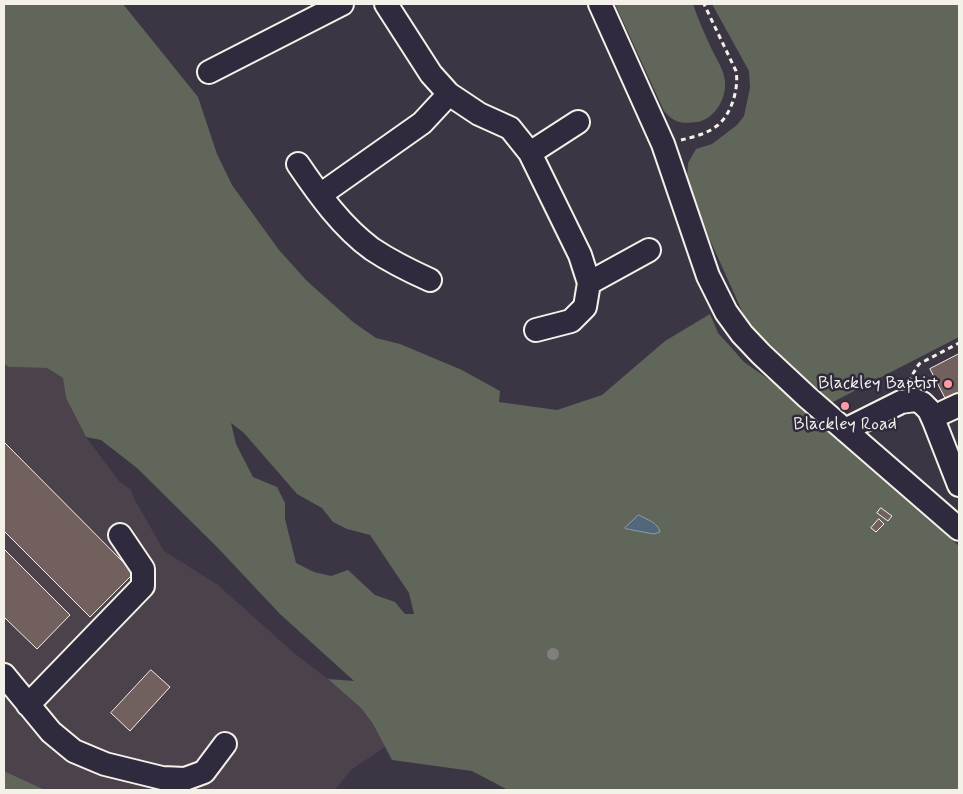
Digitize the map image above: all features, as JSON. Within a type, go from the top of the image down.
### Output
[{"type":"street","points":[[386,4],[431,74],[448,94],[479,114],[510,128],[530,153],[580,255],[590,282],[585,307],[571,321],[536,330]]},
{"type":"street","points":[[600,4],[663,144],[708,276],[726,312],[742,334],[761,354],[959,529]]},
{"type":"street","points":[[209,72],[333,5]]},
{"type":"street","points":[[320,195],[422,123],[448,94]]},
{"type":"street","points":[[530,153],[578,122]]},
{"type":"street","points":[[298,164],[342,222],[372,248],[408,270],[430,280]]},
{"type":"street","points":[[590,282],[648,250]]},
{"type":"street","points":[[845,430],[901,402],[915,400],[922,403],[929,410],[959,485]]},
{"type":"street","points":[[28,705],[143,586],[143,570],[120,535]]},
{"type":"street","points":[[4,674],[51,732],[74,751],[106,764],[162,778],[185,779],[204,772],[225,744]]},
{"type":"path","points":[[663,144],[702,134],[718,125],[726,115],[736,90],[738,81],[736,70],[704,4]]},
{"type":"path","points":[[894,405],[919,364],[959,343]]},
{"type":"shaded area","points":[[4,364],[9,367],[47,368],[63,378],[66,398],[86,437],[119,481],[131,490],[164,551],[218,585],[294,653],[361,708],[373,724],[385,747],[351,770],[335,790],[45,790],[4,771]]},
{"type":"green space","points":[[4,4],[123,4],[198,97],[217,154],[232,185],[279,250],[307,281],[353,322],[376,338],[400,344],[462,370],[500,391],[499,402],[557,410],[602,395],[665,341],[710,314],[718,333],[744,362],[774,383],[959,546],[959,790],[508,790],[472,771],[392,760],[373,724],[361,708],[328,679],[354,681],[280,614],[218,548],[137,468],[101,440],[86,437],[66,398],[63,378],[47,368],[9,367],[4,364]],"holes":[[[231,423],[244,433],[297,494],[322,508],[333,522],[347,529],[370,535],[409,593],[414,614],[405,614],[395,602],[375,595],[348,570],[331,576],[314,572],[296,563],[285,519],[285,503],[277,487],[253,477],[236,444]],[[639,516],[656,524],[654,534],[627,529]]]},
{"type":"green space","points":[[615,4],[693,4],[720,65],[725,82],[722,100],[710,116],[700,121],[683,123],[671,118],[664,111]]},
{"type":"green space","points":[[712,4],[959,4],[959,337],[831,403],[749,324],[710,240],[687,178],[688,163],[696,149],[712,144],[737,125],[744,116],[750,88],[749,71]]},
{"type":"green space","points":[[4,771],[45,790],[4,790]]},
{"type":"water","points":[[639,515],[655,524],[660,532],[654,534],[625,528]]},
{"type":"building","name":"Blackley Baptist","points":[[959,354],[959,398],[948,404],[930,369]]},
{"type":"building","points":[[4,442],[134,573],[90,617],[4,531]]},
{"type":"building","points":[[881,508],[892,516],[888,521],[877,513]]},
{"type":"building","points":[[879,519],[884,524],[876,532],[871,528]]},
{"type":"building","points":[[4,549],[70,615],[37,649],[4,617]]},
{"type":"building","points":[[151,670],[170,687],[130,731],[111,713]]},
{"type":"place","name":"Blackley Baptist","points":[[948,384]]},
{"type":"place","name":"Blackley Road","points":[[845,406]]}]
